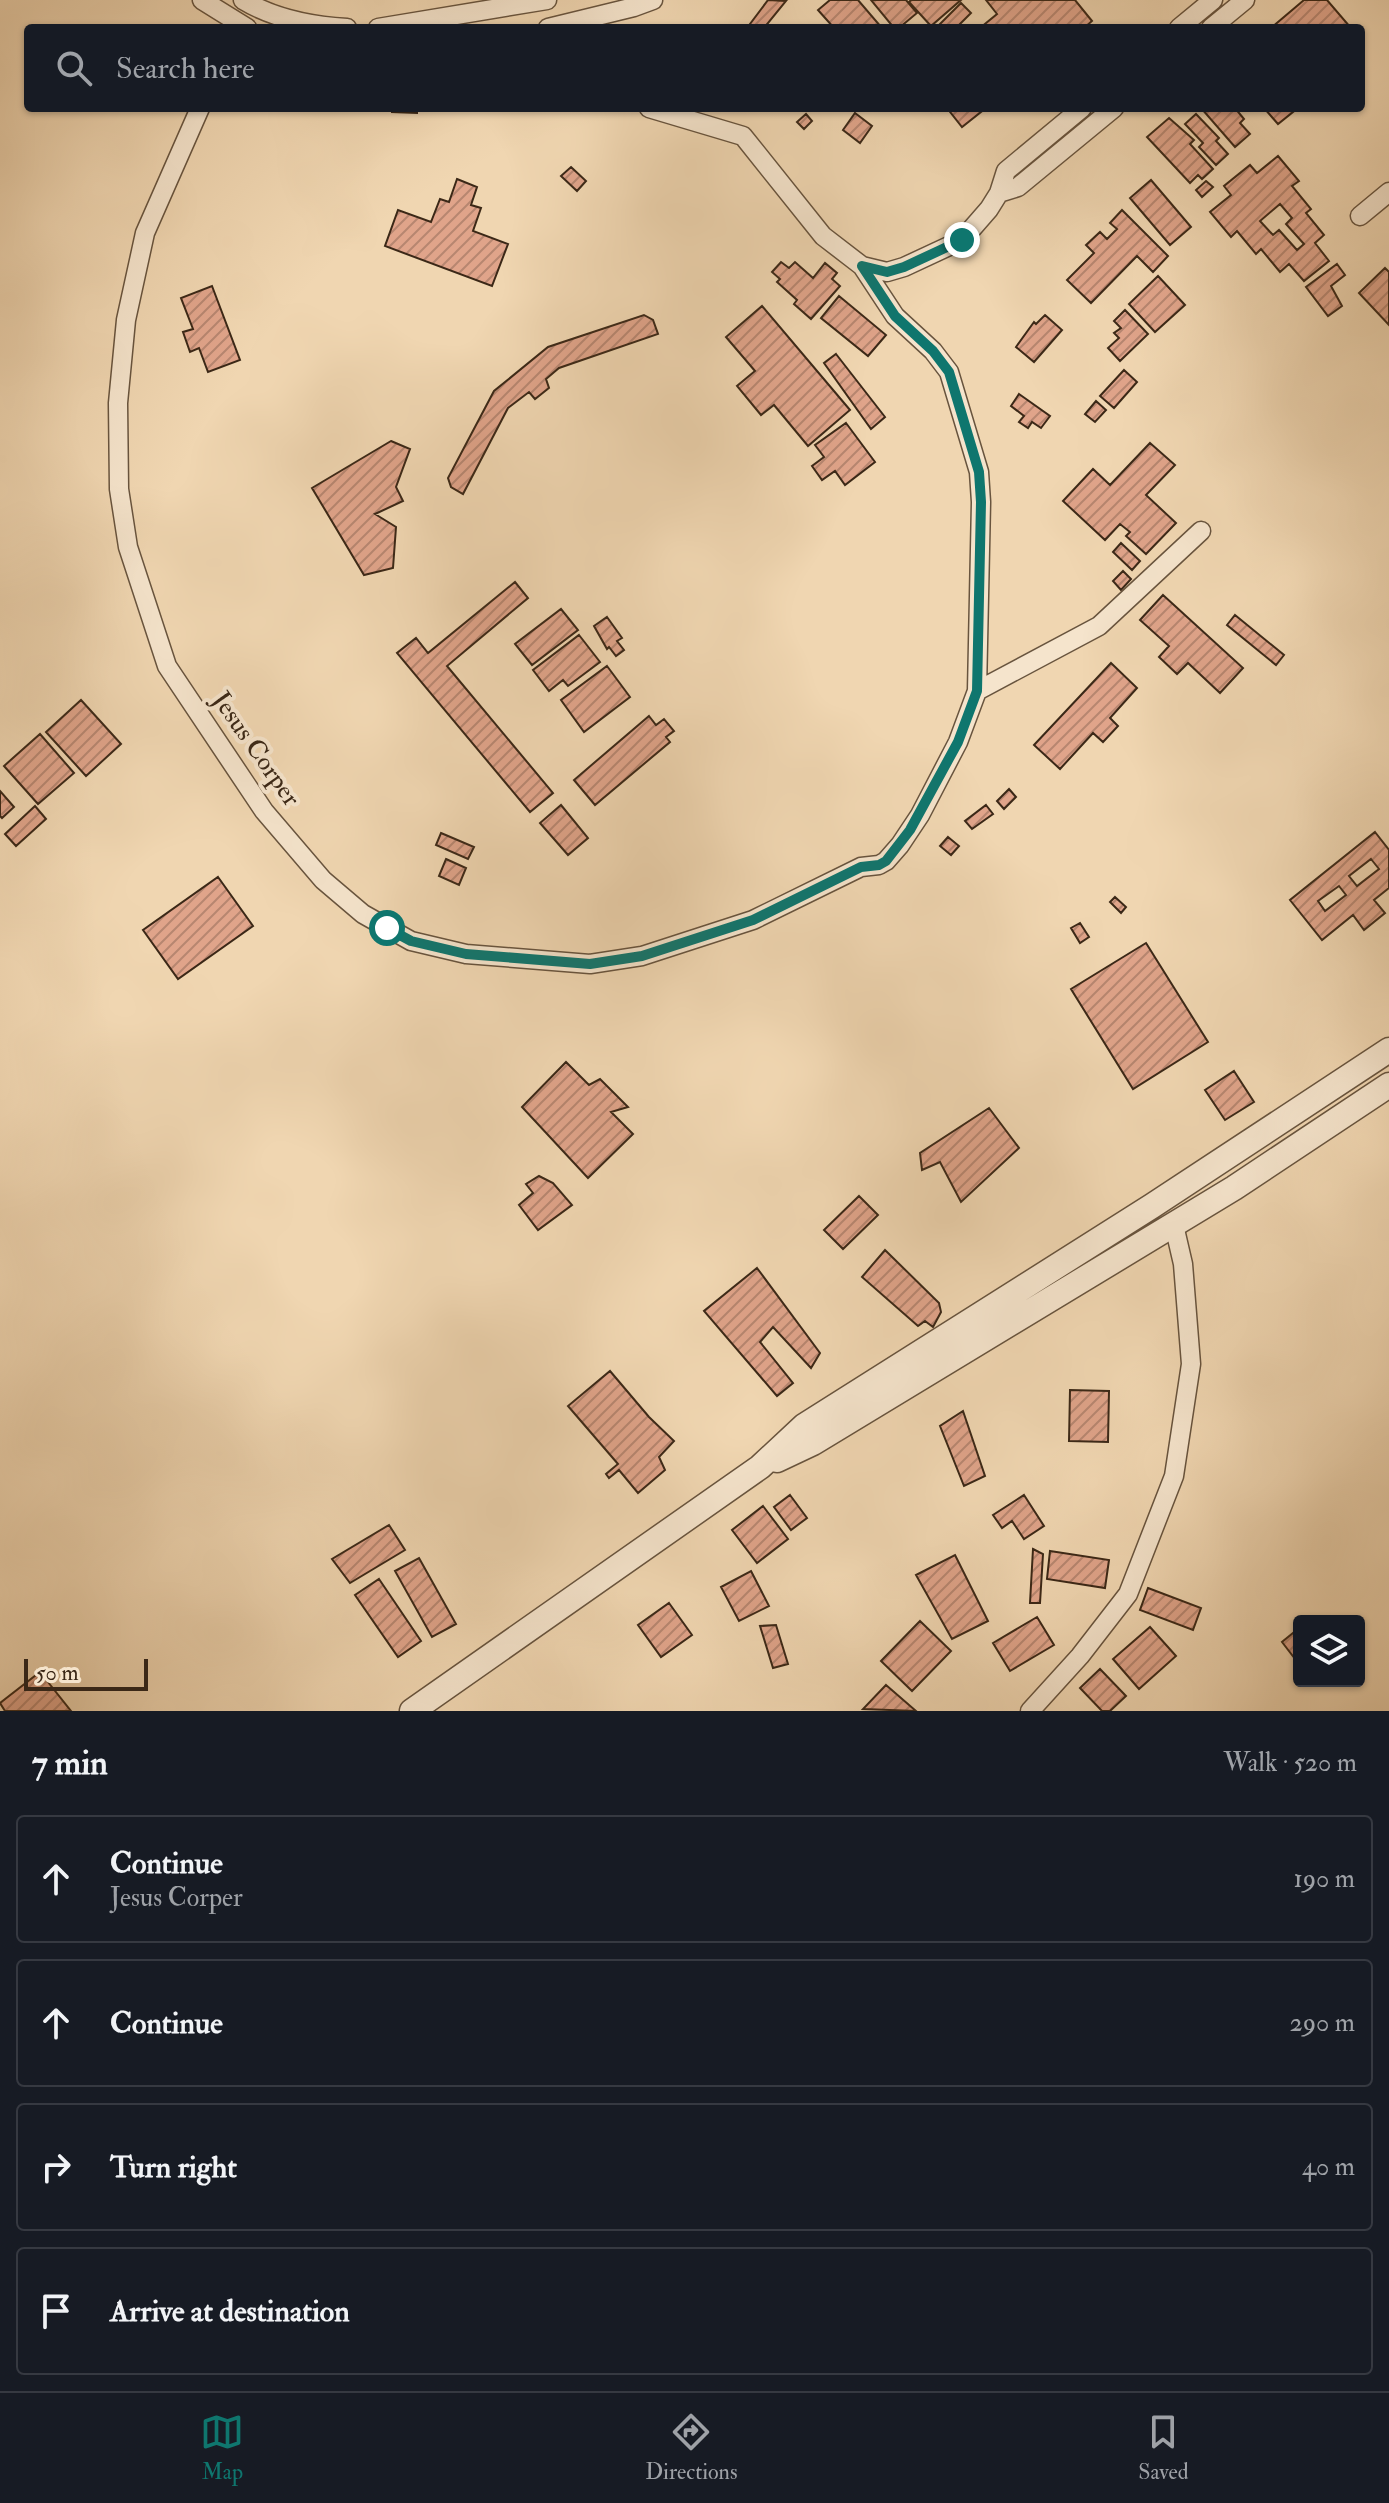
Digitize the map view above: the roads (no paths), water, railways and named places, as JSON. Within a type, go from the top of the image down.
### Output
[{"type":"street","points":[[202,0],[235,24]]},
{"type":"street","points":[[243,0],[279,16],[312,24]]},
{"type":"street","points":[[402,24],[547,0]]},
{"type":"street","points":[[564,24],[653,0]]},
{"type":"street","points":[[1216,24],[1245,0]]},
{"type":"street","points":[[1183,24],[1201,4],[1211,24]]},
{"type":"street","name":"Jesus Corper","points":[[198,112],[145,233],[126,320],[118,403],[119,489],[128,547],[167,666],[264,811],[323,880],[363,914],[411,941],[466,954],[590,964],[642,956],[753,920],[861,867],[879,865],[900,845],[920,815],[958,742],[977,691],[979,472],[949,372],[933,351],[895,316],[862,266],[823,236],[743,136],[662,112]]},
{"type":"street","points":[[862,266],[887,272],[962,240],[981,220],[999,193],[1006,171],[1077,112]]},
{"type":"street","points":[[999,193],[1018,187],[1109,112]]},
{"type":"street","points":[[1360,216],[1389,192]]},
{"type":"street","points":[[977,691],[1099,626],[1201,531]]},
{"type":"street","points":[[412,1711],[760,1467],[804,1426],[1152,1206],[1389,1050]]},
{"type":"street","points":[[760,1467],[813,1443],[1174,1225],[1389,1085]]},
{"type":"street","points":[[1030,1711],[1080,1656],[1128,1594],[1174,1476],[1191,1364],[1183,1264],[1174,1225]]}]
